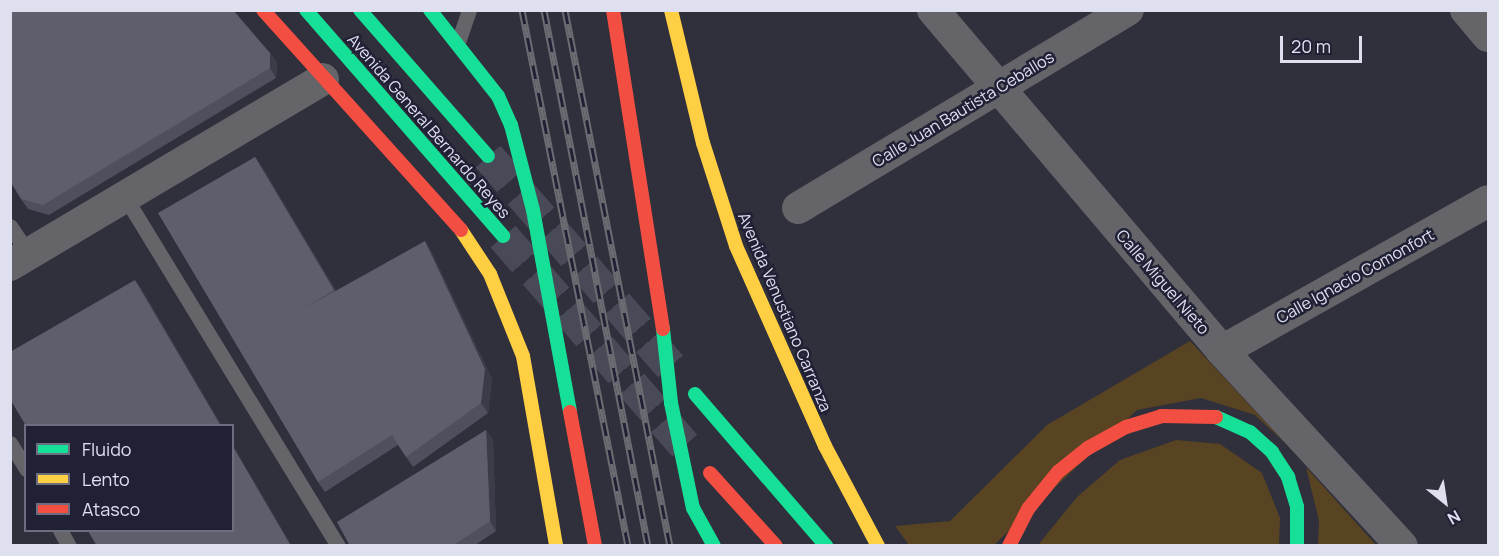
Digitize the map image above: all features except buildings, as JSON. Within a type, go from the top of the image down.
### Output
[{"type":"main road","points":[[263,10],[463,232],[490,274],[523,356],[556,546]]},
{"type":"main road","name":"Avenida General Bernardo Reyes","points":[[306,10],[503,236]]},
{"type":"main road","name":"Avenida General Bernardo Reyes","points":[[360,10],[488,156]]},
{"type":"main road","points":[[430,10],[458,42],[498,96],[511,124],[533,210],[595,546]]},
{"type":"main road","points":[[613,10],[660,304],[671,403],[693,507],[714,546]]},
{"type":"main road","name":"Avenida Venustiano Carranza","points":[[671,10],[703,143],[736,246],[820,436],[863,524],[878,546]]},
{"type":"main road","points":[[695,394],[826,546]]},
{"type":"main road","points":[[1009,546],[1028,509],[1058,472],[1088,448],[1134,424],[1161,416],[1190,414],[1222,418],[1250,432],[1272,452],[1288,477],[1297,507],[1296,546]]},
{"type":"main road","points":[[710,473],[776,546]]},
{"type":"main road","points":[[543,546],[549,512]]},
{"type":"street","name":"Calle Miguel Nieto","points":[[933,10],[1222,351],[1402,546]]},
{"type":"street","name":"Calle Juan Bautista Ceballos","points":[[798,208],[1128,10]]},
{"type":"street","points":[[1466,10],[1488,36]]},
{"type":"street","points":[[20,259],[323,79]]},
{"type":"street","name":"Calle Ignacio Comonfort","points":[[1222,351],[1488,201]]},
{"type":"lane","points":[[458,42],[469,10]]},
{"type":"lane","points":[[125,196],[339,546]]},
{"type":"lane","points":[[10,226],[20,259]]},
{"type":"lane","points":[[10,443],[24,466]]},
{"type":"lane","points":[[61,532],[69,546]]},
{"type":"shaded area","points":[[1190,341],[1287,445],[1255,415],[1201,398],[1137,410],[994,545],[909,545],[895,526],[950,521],[1047,425]]},
{"type":"shaded area","points":[[1176,440],[1220,444],[1262,473],[1280,518],[1279,545],[1038,545],[1077,497],[1120,460]]},
{"type":"shaded area","points":[[1306,467],[1376,545],[1318,545],[1319,521]]},
{"type":"tunnel","points":[[488,156],[676,372]]},
{"type":"tunnel","points":[[503,236],[685,445]]},
{"type":"railway","points":[[522,10],[628,546]]},
{"type":"railway","points":[[544,10],[648,546]]},
{"type":"railway","points":[[565,10],[670,546]]},
{"type":"traffic: fast","points":[[306,10],[503,236]]},
{"type":"traffic: fast","points":[[360,10],[488,156]]},
{"type":"traffic: fast","points":[[430,10],[498,96],[511,125],[533,210],[570,412]]},
{"type":"traffic: fast","points":[[663,329],[671,403],[693,508],[714,546]]},
{"type":"traffic: fast","points":[[695,394],[826,546]]},
{"type":"traffic: fast","points":[[1216,417],[1250,432],[1272,452],[1288,477],[1297,507],[1297,546]]},
{"type":"traffic: slow","points":[[671,10],[703,143],[736,246],[825,446],[878,546]]},
{"type":"traffic: slow","points":[[461,230],[490,274],[523,356],[556,546]]},
{"type":"traffic: jam","points":[[263,10],[461,230]]},
{"type":"traffic: jam","points":[[613,10],[663,329]]},
{"type":"traffic: jam","points":[[570,412],[595,546]]},
{"type":"traffic: jam","points":[[1009,546],[1028,509],[1058,472],[1088,448],[1126,427],[1161,416],[1216,417]]},
{"type":"traffic: jam","points":[[710,473],[776,546]]}]
